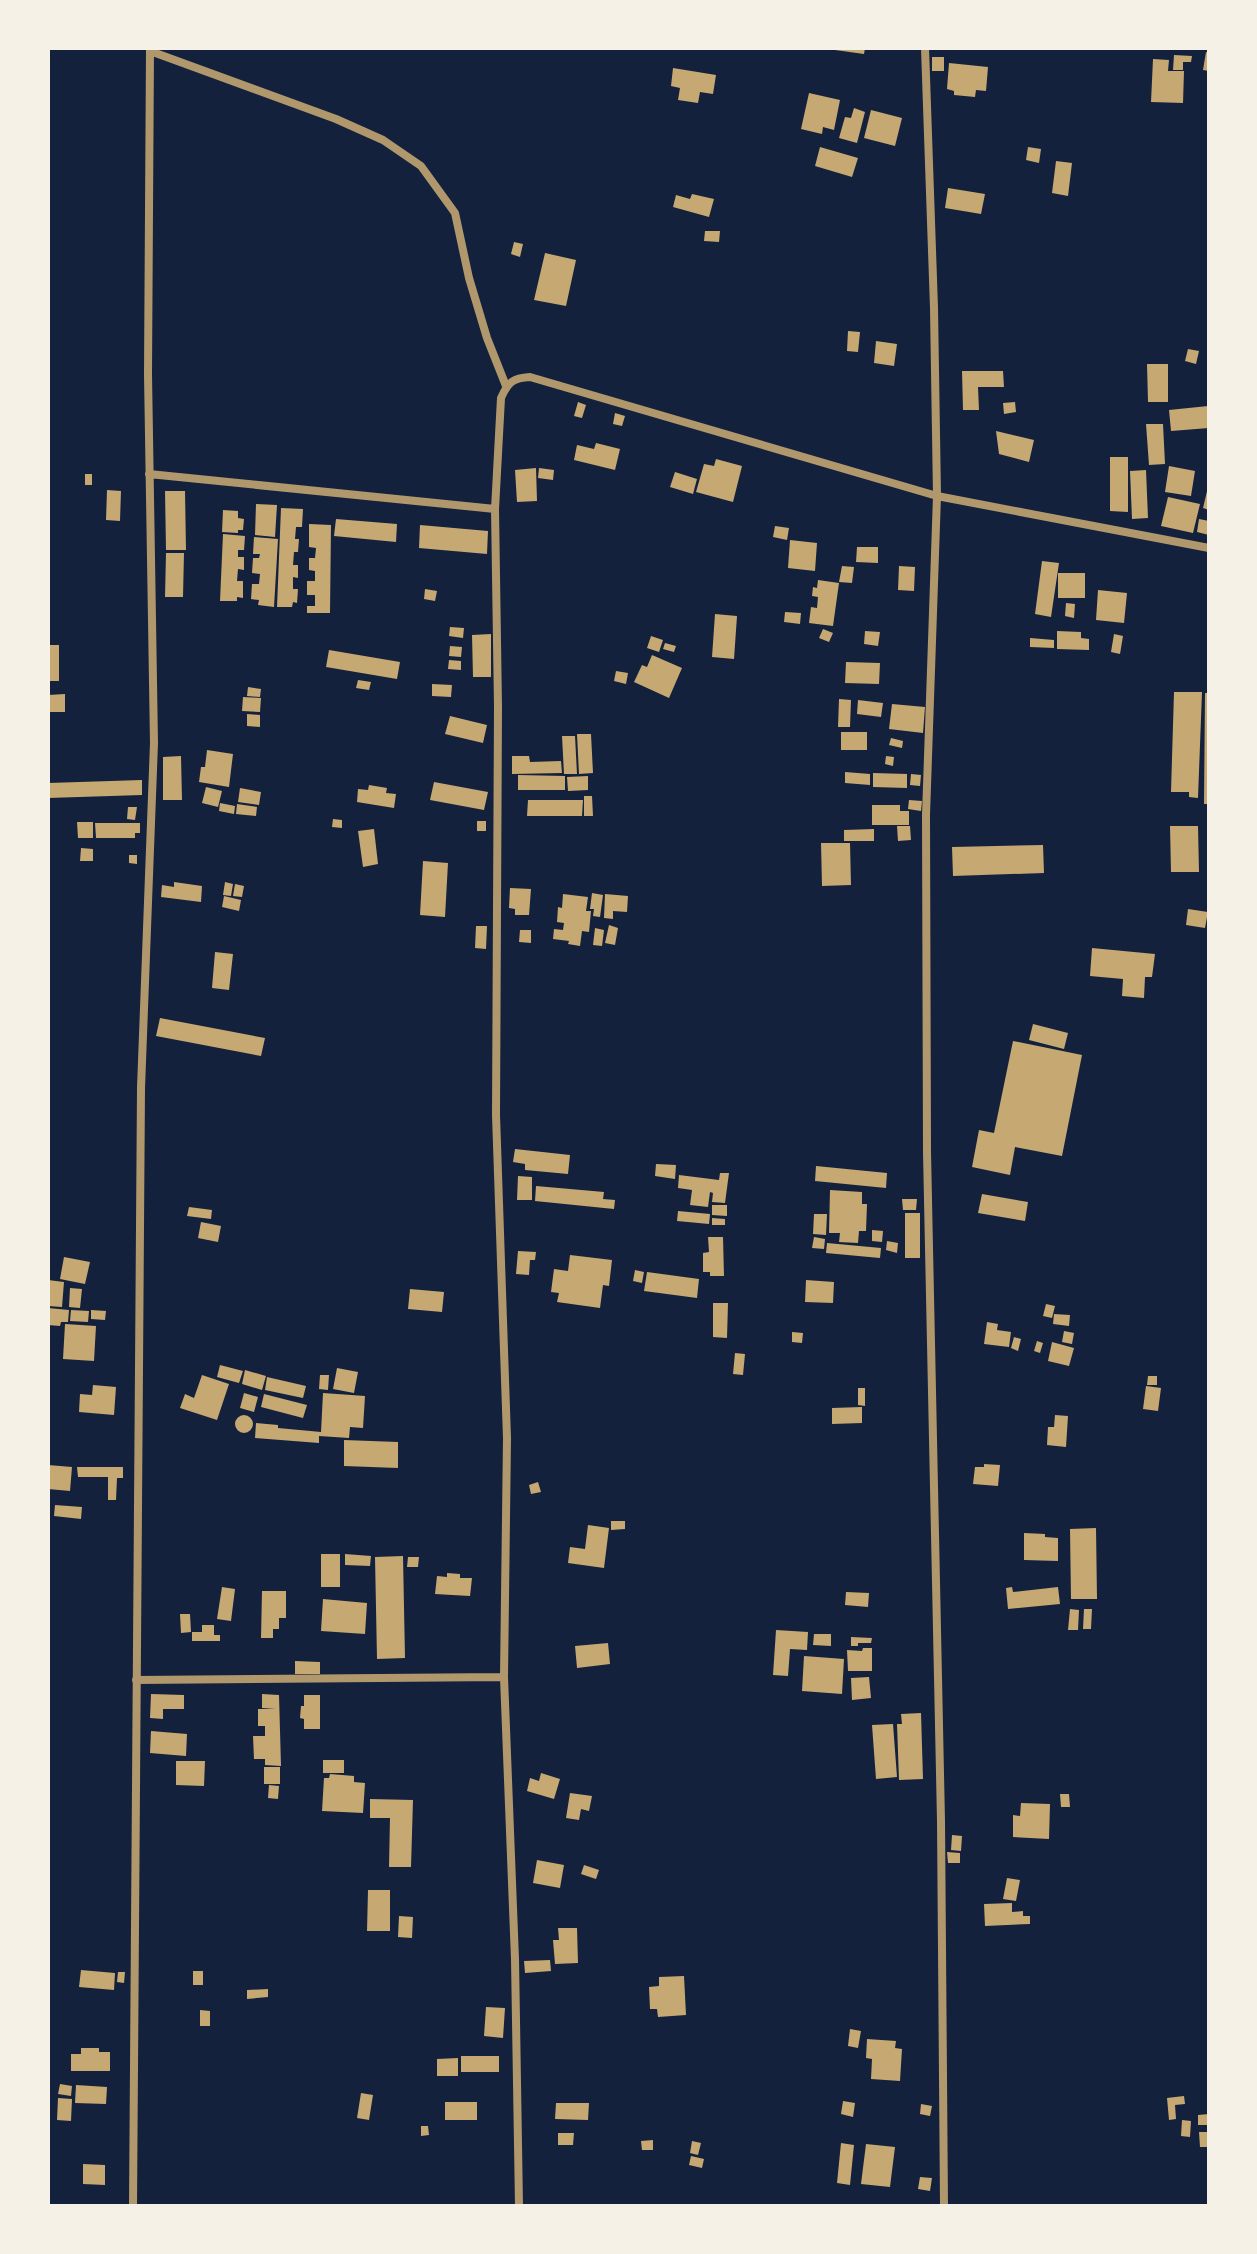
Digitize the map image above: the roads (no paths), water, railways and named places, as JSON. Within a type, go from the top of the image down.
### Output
[{"type":"street","points":[[925,48],[934,293],[937,496],[926,815],[927,1152],[941,1821],[944,2206]]},
{"type":"street","points":[[133,2206],[141,1088],[154,743],[149,474],[150,50],[336,119],[383,140],[421,166],[455,213],[469,278],[487,338],[506,386]]},
{"type":"street","points":[[519,2206],[515,1959],[504,1677],[507,1438],[496,1115],[498,707],[495,509],[501,398],[506,386],[516,377],[530,377],[937,496],[1209,548]]},
{"type":"street","points":[[149,474],[495,509]]},
{"type":"street","points":[[136,1680],[504,1677]]}]
